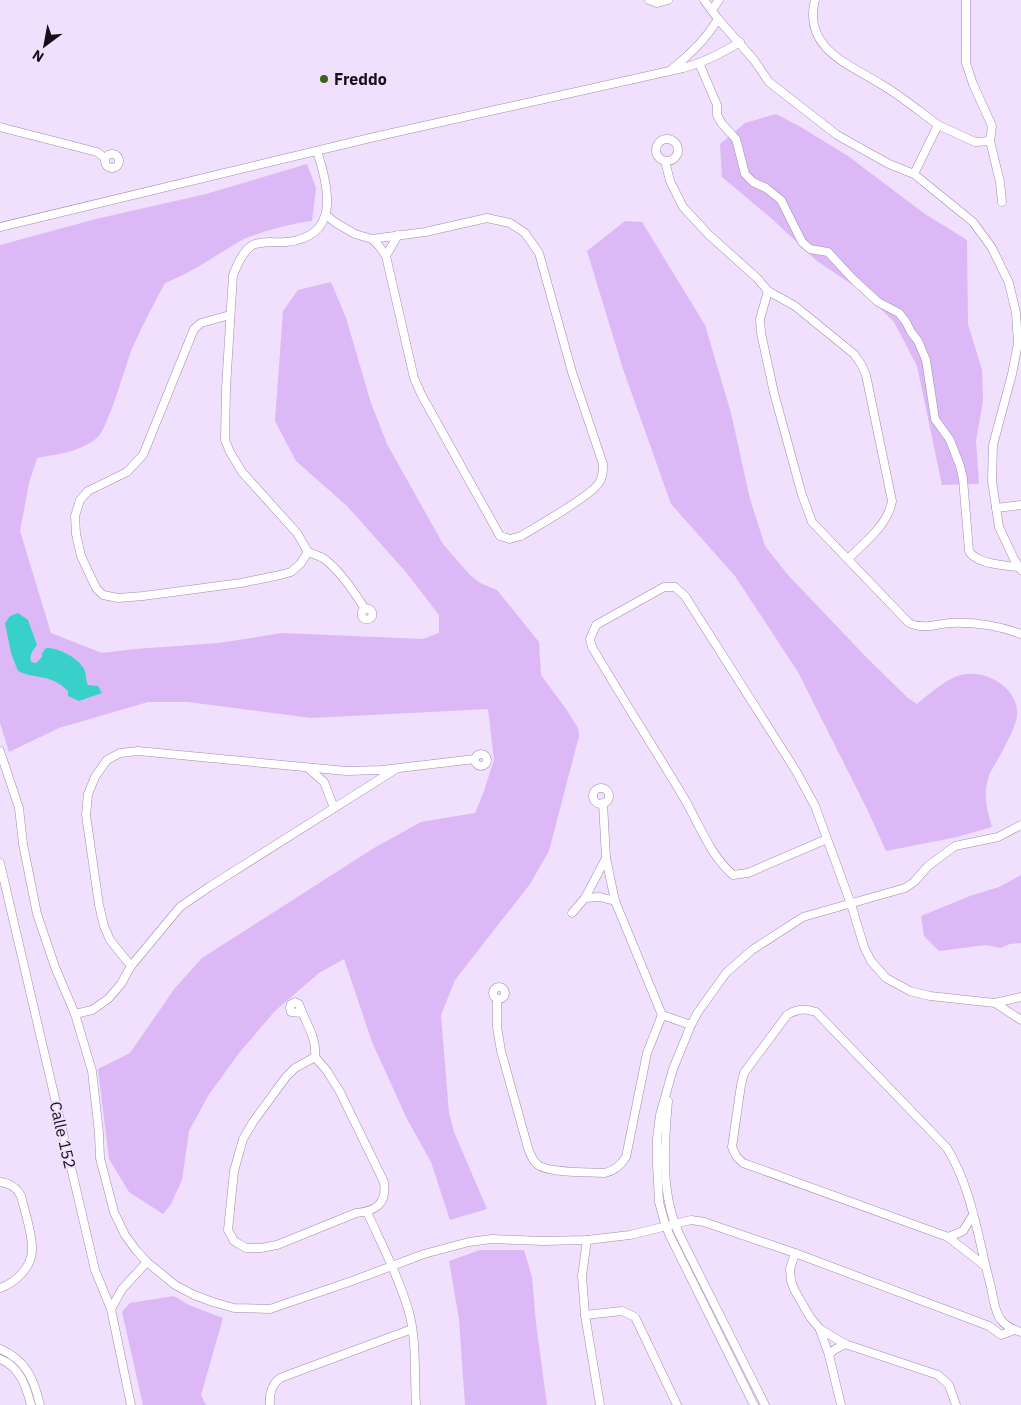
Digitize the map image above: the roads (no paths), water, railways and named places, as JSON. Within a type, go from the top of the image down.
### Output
[{"type":"street","points":[[649,0],[657,3],[668,0]]},
{"type":"street","points":[[704,0],[740,42],[769,82],[837,135],[889,164],[914,174],[973,222],[992,248],[1009,283],[1016,313],[1018,342],[1012,374],[993,445],[992,481],[999,527],[1014,560],[1020,568]]},
{"type":"street","points":[[712,10],[719,0]]},
{"type":"street","points":[[815,0],[812,10],[814,30],[825,48],[844,63],[880,83],[938,125],[975,142],[990,141]]},
{"type":"street","points":[[966,0],[966,63],[973,84],[992,126],[990,141],[1000,182],[1002,202]]},
{"type":"street","points":[[671,70],[710,33],[718,18]]},
{"type":"street","points":[[0,227],[317,151],[699,63],[740,42]]},
{"type":"street","points":[[699,63],[717,105],[717,115],[722,124],[736,139],[745,174],[753,182],[766,188],[781,200],[802,242],[810,249],[828,252],[878,302],[899,313],[906,322],[910,332],[918,340],[926,360],[935,419],[950,440],[960,466],[963,479],[969,551],[984,561],[1020,568]]},
{"type":"street","points":[[914,174],[938,125]]},
{"type":"street","points":[[0,127],[98,152],[106,158]]},
{"type":"street","points":[[317,151],[328,192],[326,215],[317,229],[302,239],[252,245],[241,257],[233,276],[225,440],[242,472],[296,533],[308,552],[323,558],[356,594],[365,609]]},
{"type":"street","points":[[665,161],[670,181],[683,207],[708,235],[757,278],[768,291],[794,306],[854,354],[862,364],[866,375],[892,500],[888,516],[848,559]]},
{"type":"street","points":[[326,215],[336,224],[355,234],[372,239],[425,232],[487,218],[510,223],[525,233],[539,252],[572,372],[603,464],[603,475],[598,485],[521,536],[510,539],[500,536],[445,440],[414,378],[386,256],[372,239]]},
{"type":"street","points":[[386,256],[398,235]]},
{"type":"street","points":[[768,291],[760,319],[761,333],[774,394],[802,495],[812,522],[909,623],[924,628],[951,623],[987,625],[1009,629],[1021,634]]},
{"type":"street","points":[[230,315],[200,323],[194,328],[143,454],[135,464],[127,472],[88,491],[80,500],[75,516],[76,534],[81,556],[96,588],[103,595],[118,598],[280,575],[291,572],[301,563],[308,552]]},
{"type":"street","points":[[996,508],[1021,504]]},
{"type":"street","points":[[827,839],[748,873],[733,875],[723,866],[672,778],[592,648],[590,640],[596,625],[664,587],[675,586],[686,596],[796,771],[815,806],[851,904],[864,947],[871,962],[886,978],[910,991],[930,996],[995,1003],[1021,997]]},
{"type":"street","points":[[0,751],[19,808],[23,844],[37,914],[55,967],[75,1014],[92,1071],[100,1158],[114,1212],[126,1235],[147,1262],[175,1285],[194,1295],[234,1308],[270,1309],[424,1254],[469,1242],[492,1239],[587,1240],[630,1235],[691,1220],[704,1222],[795,1253],[989,1326],[1001,1334],[1018,1331]]},
{"type":"street","points":[[131,966],[110,940],[104,926],[98,905],[86,815],[88,794],[95,776],[107,760],[120,753],[138,751],[346,771],[398,768],[475,759]]},
{"type":"street","points":[[308,768],[324,782],[334,808]]},
{"type":"street","points":[[75,1014],[92,1010],[108,999],[121,984],[131,966],[180,907],[398,768]]},
{"type":"street","points":[[498,999],[497,1026],[501,1051],[532,1158],[538,1165],[547,1170],[605,1173],[619,1167],[626,1157],[647,1053],[662,1015],[615,901],[606,858],[603,803]]},
{"type":"street","points":[[754,1405],[666,1227],[659,1202],[657,1139],[660,1115],[669,1084],[691,1025],[726,973],[752,950],[803,917],[905,888],[914,882],[938,858],[956,846],[998,836],[1021,825]]},
{"type":"street","points":[[572,913],[585,898],[606,858]]},
{"type":"street","name":"Calle 152","points":[[0,863],[95,1270],[111,1309],[131,1405]]},
{"type":"street","points":[[585,898],[600,897],[615,901]]},
{"type":"street","points":[[995,1003],[1021,1020]]},
{"type":"street","points":[[985,1266],[948,1237],[744,1163],[736,1156],[732,1147],[744,1073],[786,1015],[796,1010],[806,1009],[816,1012],[947,1148],[956,1164],[973,1215],[1000,1320],[1018,1331]]},
{"type":"street","points":[[302,1013],[314,1036],[315,1057],[327,1071],[340,1092],[384,1182],[384,1198],[379,1205],[367,1212],[356,1213],[277,1245],[246,1248],[234,1241],[228,1230],[234,1171],[243,1140],[253,1122],[286,1076],[295,1068],[315,1057]]},
{"type":"street","points":[[662,1015],[691,1025]]},
{"type":"street","points":[[669,1084],[665,1148],[666,1176],[668,1199],[675,1224],[765,1405]]},
{"type":"street","points":[[0,1182],[7,1183],[17,1189],[21,1196],[32,1252],[27,1267],[16,1280],[0,1288]]},
{"type":"street","points":[[367,1212],[392,1266],[409,1313],[412,1329],[416,1405]]},
{"type":"street","points":[[948,1237],[963,1230],[973,1215]]},
{"type":"street","points":[[587,1240],[582,1276],[585,1315],[600,1405]]},
{"type":"street","points":[[795,1253],[790,1269],[791,1280],[810,1317],[820,1329],[845,1344],[938,1376],[949,1385],[956,1405]]},
{"type":"street","points":[[111,1309],[122,1289],[147,1262]]},
{"type":"street","points":[[585,1315],[622,1311],[635,1317],[677,1405]]},
{"type":"street","points":[[989,1326],[1000,1320]]},
{"type":"street","points":[[270,1405],[269,1397],[272,1388],[280,1378],[412,1329]]},
{"type":"street","points":[[820,1329],[829,1355],[840,1405]]},
{"type":"street","points":[[829,1355],[845,1344]]},
{"type":"street","points":[[0,1349],[13,1354],[27,1369],[36,1387],[40,1405]]},
{"type":"street","points":[[0,1358],[20,1374],[26,1386],[31,1405]]},
{"type":"place","name":"Freddo","points":[[324,79]]}]
